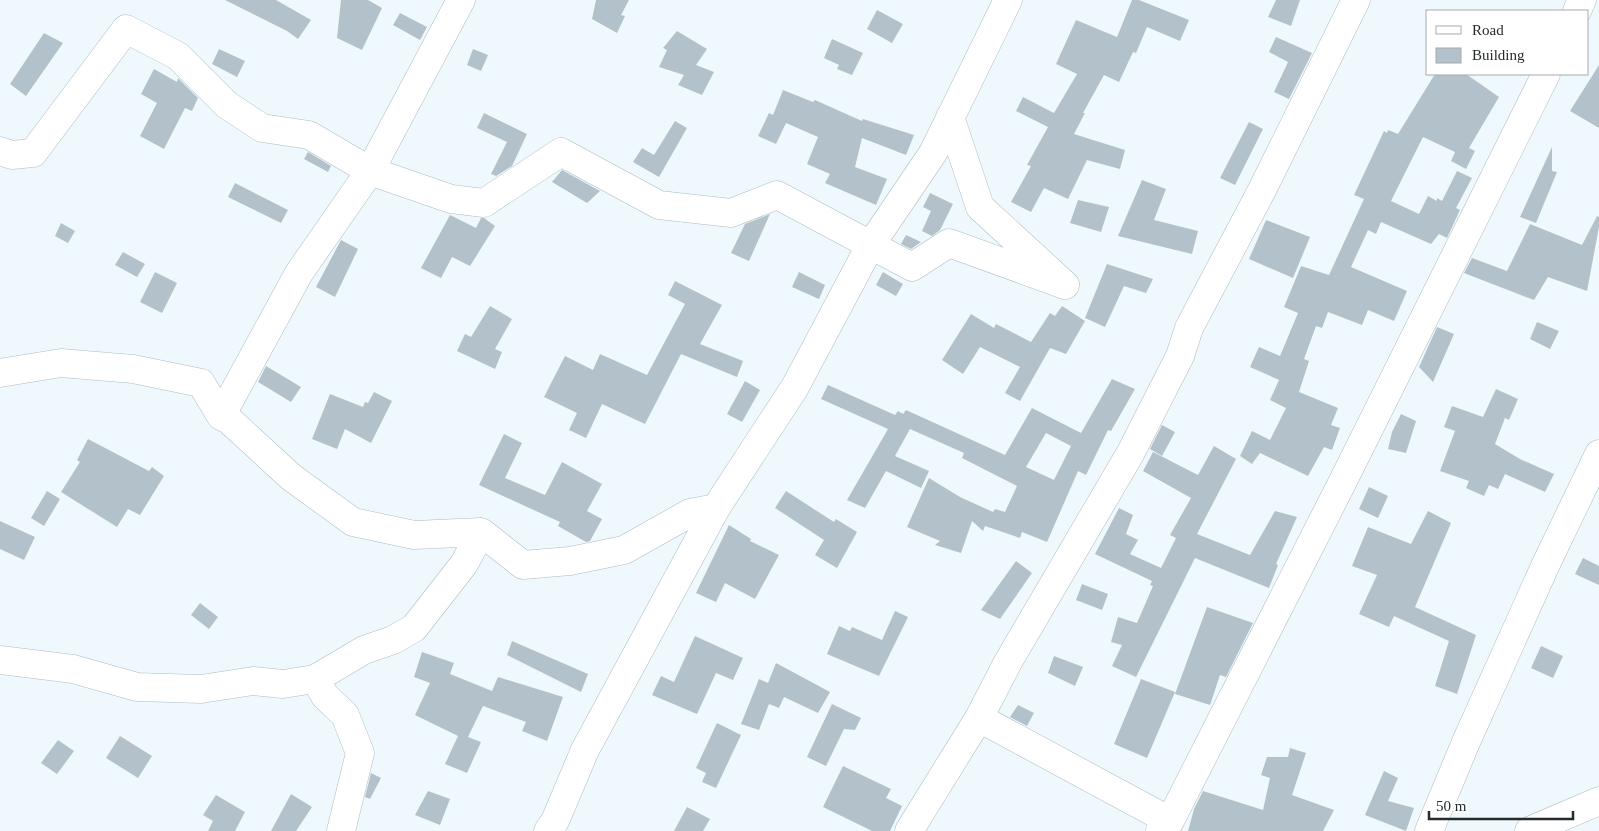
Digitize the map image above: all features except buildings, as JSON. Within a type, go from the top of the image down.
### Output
[{"type":"street","points":[[220,416],[299,273],[370,171],[461,0]]},
{"type":"street","points":[[554,828],[585,750],[716,508],[795,387],[870,246],[933,152],[1008,0]]},
{"type":"street","points":[[909,831],[978,718],[1008,662],[1130,454],[1180,356],[1189,328],[1262,190],[1356,0]]},
{"type":"street","points":[[0,151],[12,154],[33,153],[126,29],[178,56],[227,105],[262,128],[309,135],[370,171],[451,199],[484,203],[562,152],[659,205],[731,213],[777,195],[912,267],[949,243],[1065,285],[980,207],[950,117]]},
{"type":"street","points":[[978,718],[1165,826],[1352,464],[1546,75]]},
{"type":"street","points":[[0,373],[61,363],[133,369],[201,383],[220,416],[229,420],[290,477],[353,522],[414,534],[481,532],[523,565],[570,561],[624,550],[690,513],[716,508]]},
{"type":"street","points":[[1429,831],[1466,742],[1538,581],[1590,469],[1599,454]]},
{"type":"street","points":[[0,660],[73,670],[137,687],[201,689],[253,681],[283,684],[315,679],[364,650],[393,640],[414,628],[464,564],[481,532]]},
{"type":"street","points":[[315,679],[325,696],[345,715],[360,753],[341,831]]},
{"type":"street","points":[[1529,831],[1599,801]]}]
